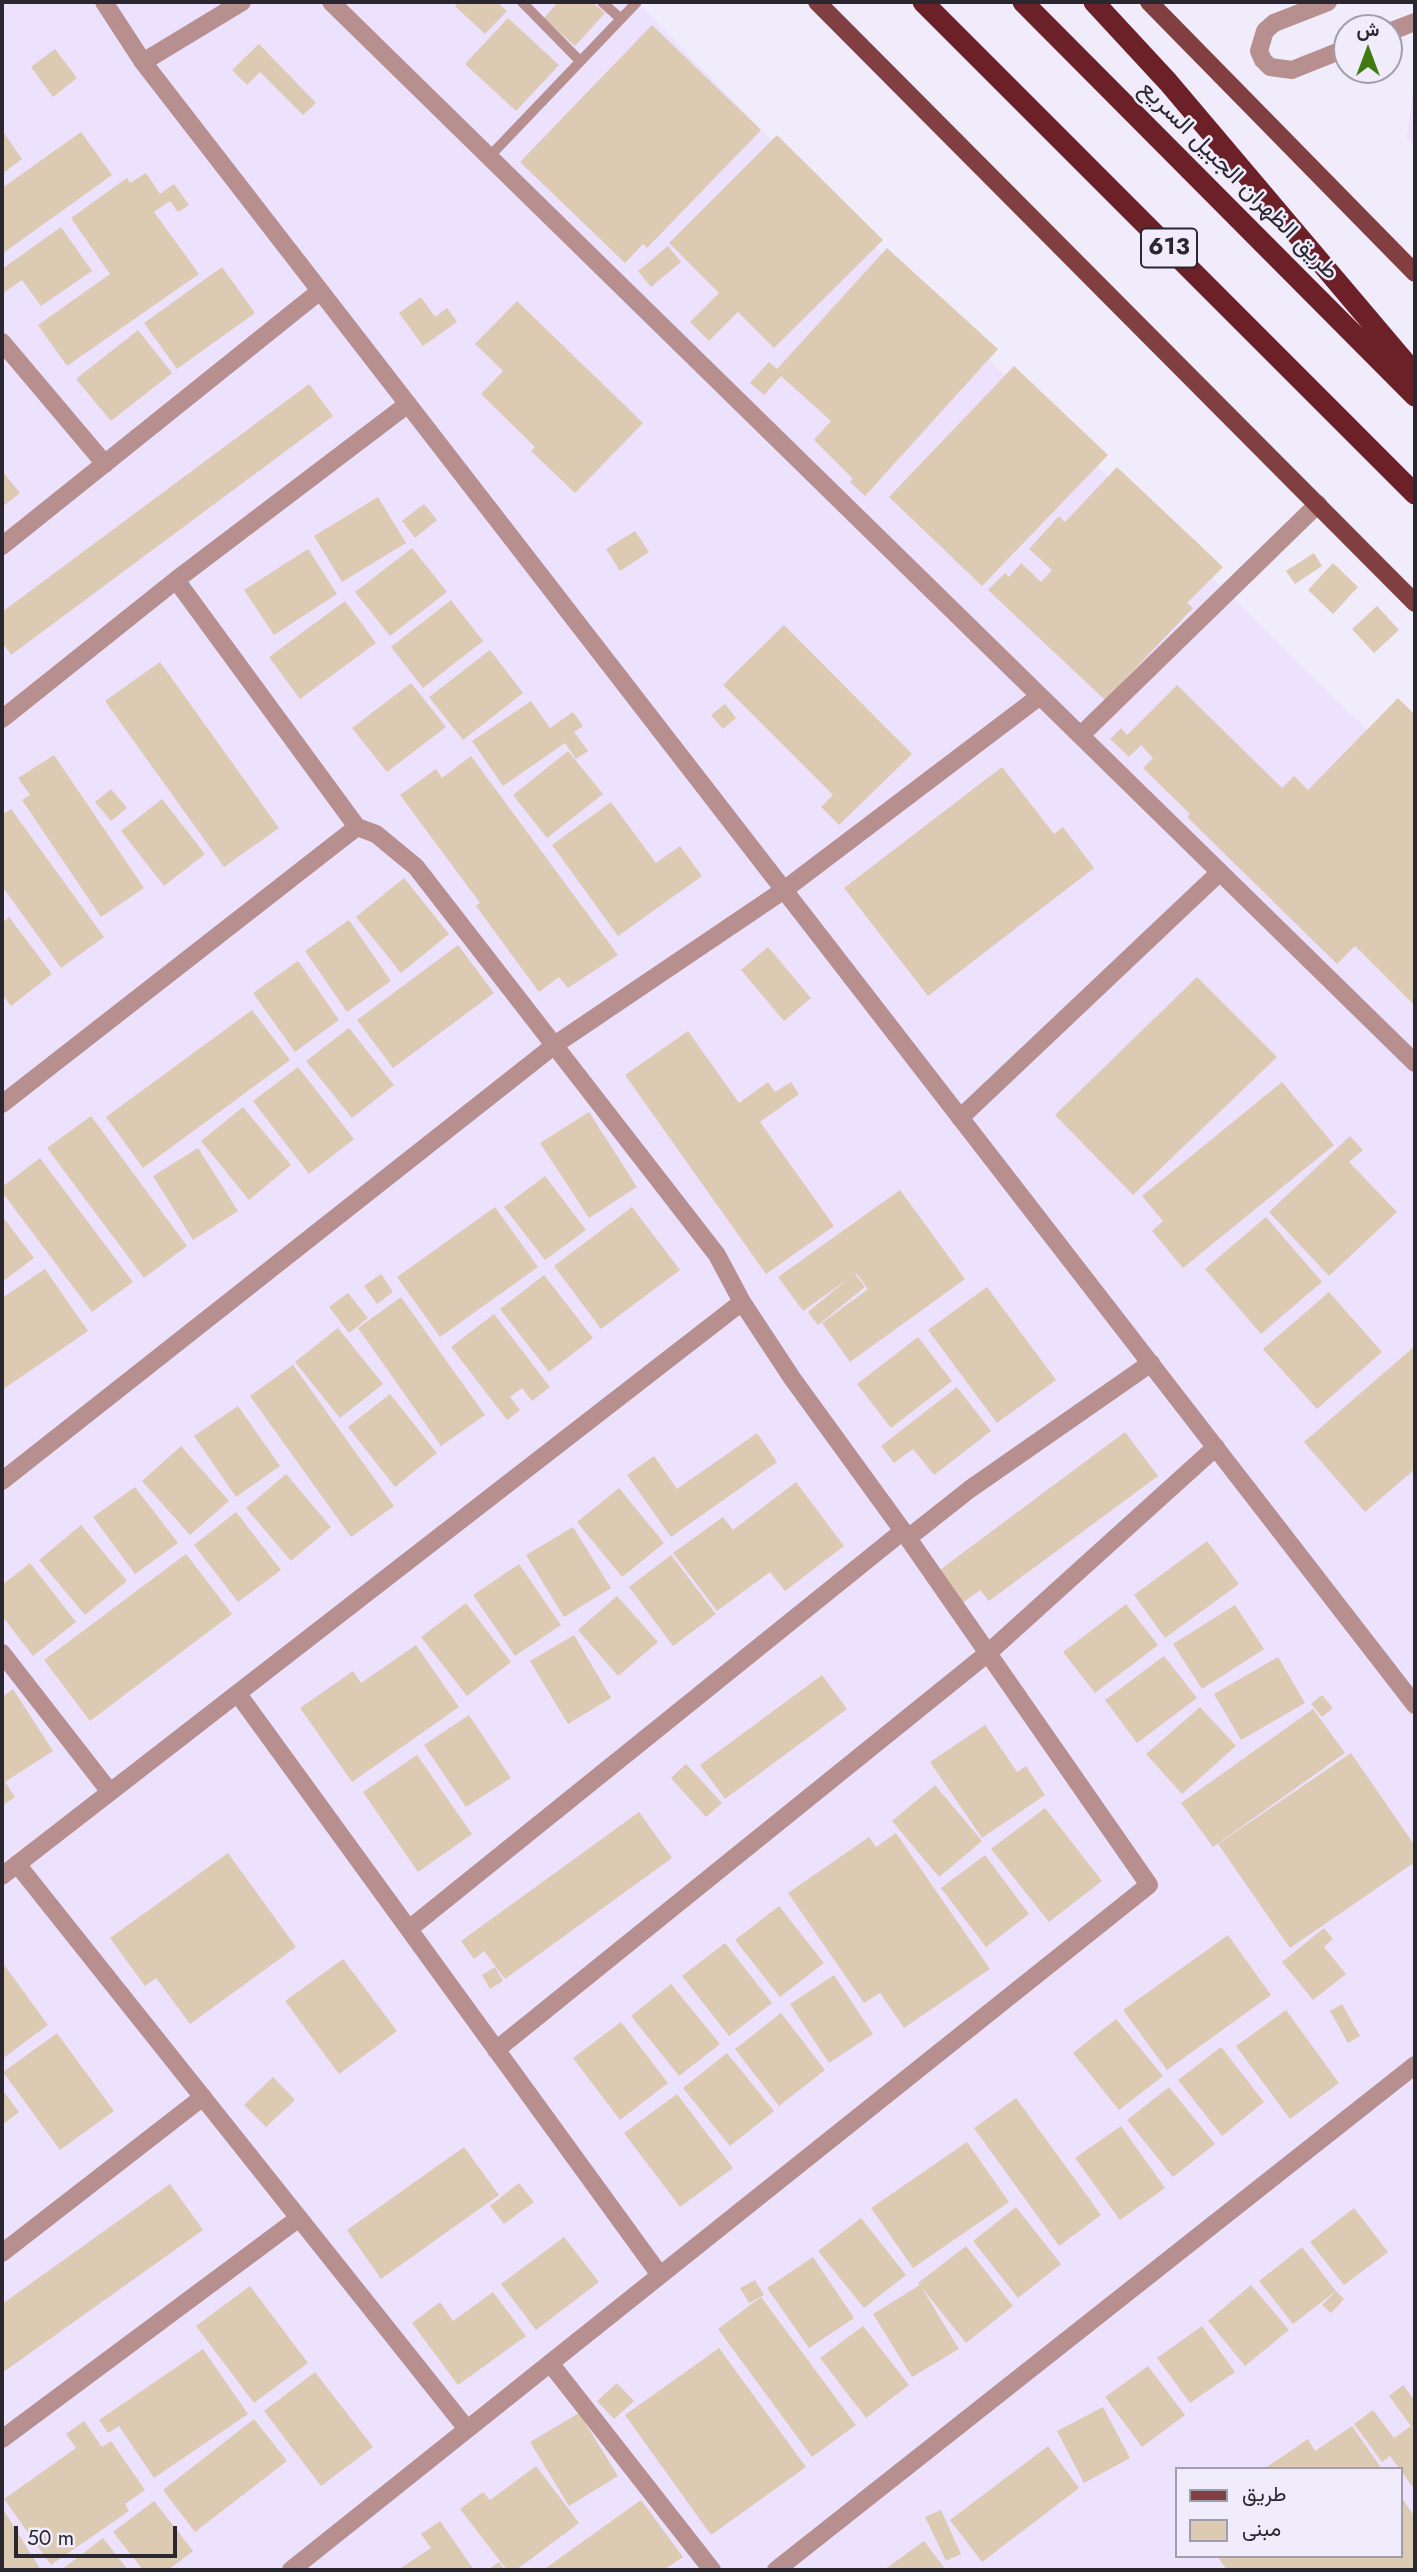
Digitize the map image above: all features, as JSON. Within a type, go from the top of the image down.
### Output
[{"type":"highway","name":"613","points":[[923,2],[1415,494]]},
{"type":"highway","name":"طريق الظهران الجبيل السريع","points":[[1023,2],[1415,396]]},
{"type":"highway","points":[[1094,2],[1168,82],[1415,374]]},
{"type":"main road","points":[[817,2],[1415,603]]},
{"type":"main road","points":[[1149,2],[1415,273]]},
{"type":"street","points":[[104,2],[143,62],[312,290],[408,404],[1415,1705]]},
{"type":"street","points":[[143,62],[242,2]]},
{"type":"street","points":[[331,2],[1415,1063]]},
{"type":"street","points":[[1328,2],[1274,23],[1265,31],[1259,51],[1269,67],[1292,69],[1333,53]]},
{"type":"street","points":[[2,546],[105,464],[312,290]]},
{"type":"street","points":[[2,342],[105,464]]},
{"type":"street","points":[[2,719],[176,580],[408,404]]},
{"type":"street","points":[[1080,735],[1318,504]]},
{"type":"street","points":[[176,580],[356,827],[376,834],[416,867],[556,1044],[717,1255],[742,1302],[792,1378],[906,1534],[1149,1885],[291,2570]]},
{"type":"street","points":[[2,1481],[556,1044],[784,890],[1041,696]]},
{"type":"street","points":[[2,1104],[356,827]]},
{"type":"street","points":[[960,1118],[1220,872]]},
{"type":"street","points":[[2,1876],[742,1302]]},
{"type":"street","points":[[409,1929],[906,1534],[1151,1363]]},
{"type":"street","points":[[496,2050],[988,1653],[1216,1447]]},
{"type":"street","points":[[2,1653],[110,1792]]},
{"type":"street","points":[[238,1694],[660,2276]]},
{"type":"street","points":[[17,1864],[467,2429]]},
{"type":"street","points":[[776,2570],[1415,2065]]},
{"type":"street","points":[[2,2253],[203,2097]]},
{"type":"street","points":[[2,2439],[299,2218]]},
{"type":"street","points":[[550,2363],[712,2570]]},
{"type":"lane","points":[[522,2],[580,61]]},
{"type":"lane","points":[[602,2],[621,19]]},
{"type":"lane","points":[[489,157],[637,2]]},
{"type":"shaded area","points":[[2,2],[637,2],[916,288],[1415,777],[1415,2550],[1390,2570],[2,2570]]},
{"type":"shaded area","points":[[1415,76],[1415,148],[1407,137]]},
{"type":"building","points":[[459,2],[497,2],[507,11],[485,34],[455,6]]},
{"type":"building","points":[[558,2],[592,2],[605,13],[575,46],[544,18]]},
{"type":"building","points":[[508,18],[559,65],[516,111],[465,64]]},
{"type":"building","points":[[652,25],[761,130],[647,248],[643,244],[625,263],[520,162]]},
{"type":"building","points":[[259,44],[316,103],[303,115],[260,72],[247,85],[232,70]]},
{"type":"building","points":[[55,49],[77,78],[53,97],[31,67]]},
{"type":"building","points":[[2,130],[22,159],[2,174]]},
{"type":"building","points":[[81,132],[112,175],[2,254],[2,188]]},
{"type":"building","points":[[777,135],[883,240],[774,348],[738,312],[709,341],[690,322],[719,293],[669,243]]},
{"type":"building","points":[[146,173],[160,194],[174,184],[189,205],[178,212],[170,201],[154,212],[199,274],[67,366],[38,325],[110,274],[71,218],[127,178],[130,183]]},
{"type":"building","points":[[61,227],[92,271],[41,306],[22,280],[2,294],[2,269]]},
{"type":"building","points":[[668,246],[681,262],[651,287],[638,271]]},
{"type":"building","points":[[887,248],[998,349],[865,496],[850,482],[853,479],[814,440],[831,421],[781,376],[764,395],[750,383],[769,362],[777,369]]},
{"type":"building","points":[[222,267],[255,313],[177,369],[144,323]]},
{"type":"building","points":[[421,297],[435,317],[447,308],[457,322],[423,346],[399,313]]},
{"type":"building","points":[[517,301],[643,423],[575,493],[531,451],[535,447],[481,394],[503,371],[475,344]]},
{"type":"building","points":[[138,330],[172,373],[111,421],[76,379]]},
{"type":"building","points":[[1014,366],[1108,455],[982,586],[889,497]]},
{"type":"building","points":[[309,384],[333,416],[11,655],[2,642],[2,612]]},
{"type":"building","points":[[1117,467],[1223,567],[1187,603],[1193,608],[1105,700],[988,590],[1005,573],[1009,577],[1021,563],[1041,582],[1052,570],[1029,549],[1059,516],[1065,522]]},
{"type":"building","points":[[2,471],[20,493],[2,507]]},
{"type":"building","points":[[378,497],[406,543],[342,582],[314,536]]},
{"type":"building","points":[[424,504],[437,520],[415,538],[402,521]]},
{"type":"building","points":[[635,531],[649,552],[620,571],[606,549]]},
{"type":"building","points":[[412,548],[447,592],[390,636],[355,592]]},
{"type":"building","points":[[308,549],[337,594],[274,635],[244,590]]},
{"type":"building","points":[[1314,553],[1322,566],[1295,584],[1286,571]]},
{"type":"building","points":[[1333,563],[1358,587],[1333,614],[1308,590]]},
{"type":"building","points":[[451,600],[483,641],[423,688],[391,647]]},
{"type":"building","points":[[345,601],[376,643],[300,699],[269,657]]},
{"type":"building","points":[[1377,606],[1399,630],[1374,653],[1352,629]]},
{"type":"building","points":[[784,625],[912,754],[839,825],[821,807],[833,795],[723,685]]},
{"type":"building","points":[[490,650],[523,693],[463,740],[429,697]]},
{"type":"building","points":[[160,662],[279,828],[224,867],[105,701]]},
{"type":"building","points":[[411,683],[446,727],[387,772],[352,728]]},
{"type":"building","points":[[1177,685],[1282,788],[1294,776],[1308,790],[1398,698],[1415,715],[1415,1006],[1355,946],[1337,964],[1187,817],[1190,814],[1143,768],[1153,758],[1141,745],[1129,757],[1110,739],[1121,728],[1127,735]]},
{"type":"building","points":[[531,701],[550,728],[573,712],[583,726],[574,732],[588,751],[576,759],[565,743],[503,786],[472,741]]},
{"type":"building","points":[[725,704],[736,718],[723,729],[711,715]]},
{"type":"building","points":[[568,751],[603,794],[547,838],[513,795]]},
{"type":"building","points":[[54,755],[144,888],[101,917],[22,800],[30,795],[18,778]]},
{"type":"building","points":[[471,756],[618,955],[568,988],[559,977],[539,992],[476,906],[480,903],[400,795],[436,769],[442,778]]},
{"type":"building","points":[[1002,767],[1054,834],[1063,827],[1094,868],[928,996],[844,888]]},
{"type":"building","points":[[111,789],[127,808],[111,821],[95,802]]},
{"type":"building","points":[[162,799],[205,854],[164,886],[121,831]]},
{"type":"building","points":[[611,802],[656,863],[680,846],[702,876],[618,936],[552,845]]},
{"type":"building","points":[[11,809],[104,937],[61,968],[2,886],[2,815]]},
{"type":"building","points":[[404,878],[449,934],[401,973],[356,917]]},
{"type":"building","points":[[9,917],[52,974],[11,1006],[2,994],[2,923]]},
{"type":"building","points":[[349,920],[391,981],[347,1012],[305,951]]},
{"type":"building","points":[[458,945],[494,993],[393,1068],[357,1020]]},
{"type":"building","points":[[768,947],[811,998],[784,1021],[741,970]]},
{"type":"building","points":[[298,961],[339,1020],[295,1052],[253,993]]},
{"type":"building","points":[[1197,977],[1277,1057],[1133,1195],[1055,1115]]},
{"type":"building","points":[[252,1010],[290,1060],[143,1168],[106,1117]]},
{"type":"building","points":[[349,1028],[394,1085],[352,1118],[306,1061]]},
{"type":"building","points":[[688,1031],[739,1103],[768,1082],[775,1092],[791,1082],[799,1094],[760,1122],[834,1226],[766,1274],[625,1075]]},
{"type":"building","points":[[298,1067],[354,1139],[309,1174],[253,1101]]},
{"type":"building","points":[[1282,1082],[1334,1145],[1183,1268],[1152,1231],[1163,1221],[1142,1196]]},
{"type":"building","points":[[243,1107],[291,1165],[249,1200],[201,1141]]},
{"type":"building","points":[[589,1112],[637,1187],[589,1218],[540,1143]]},
{"type":"building","points":[[91,1116],[187,1246],[144,1278],[47,1148]]},
{"type":"building","points":[[1350,1136],[1363,1150],[1349,1162],[1397,1212],[1329,1276],[1269,1212]]},
{"type":"building","points":[[198,1148],[238,1211],[193,1240],[153,1176]]},
{"type":"building","points":[[40,1158],[133,1282],[92,1312],[2,1192],[2,1187]]},
{"type":"building","points":[[545,1176],[586,1230],[545,1260],[504,1207]]},
{"type":"building","points":[[900,1190],[965,1279],[850,1362],[822,1323],[868,1289],[856,1273],[865,1287],[818,1325],[808,1312],[848,1279],[803,1311],[778,1277]]},
{"type":"building","points":[[495,1207],[538,1267],[440,1337],[397,1277]]},
{"type":"building","points":[[632,1207],[680,1270],[601,1329],[554,1266]]},
{"type":"building","points":[[2,1216],[34,1258],[2,1282]]},
{"type":"building","points":[[1266,1217],[1322,1282],[1261,1334],[1205,1269]]},
{"type":"building","points":[[45,1269],[88,1331],[2,1390],[2,1298]]},
{"type":"building","points":[[381,1274],[393,1292],[377,1304],[364,1286]]},
{"type":"building","points":[[544,1275],[593,1338],[549,1372],[500,1309]]},
{"type":"building","points":[[987,1287],[1056,1380],[997,1423],[928,1330]]},
{"type":"building","points":[[1329,1292],[1382,1352],[1317,1409],[1263,1349]]},
{"type":"building","points":[[348,1293],[368,1318],[349,1333],[329,1307]]},
{"type":"building","points":[[401,1297],[485,1415],[441,1446],[358,1328]]},
{"type":"building","points":[[494,1314],[550,1387],[532,1401],[522,1388],[510,1397],[520,1410],[507,1420],[451,1347]]},
{"type":"building","points":[[338,1328],[383,1384],[340,1418],[295,1362]]},
{"type":"building","points":[[918,1337],[952,1381],[891,1428],[857,1384]]},
{"type":"building","points":[[1415,1346],[1415,1469],[1365,1512],[1304,1442]]},
{"type":"building","points":[[293,1365],[394,1506],[351,1537],[250,1396]]},
{"type":"building","points":[[957,1387],[991,1431],[934,1475],[913,1449],[894,1463],[881,1446]]},
{"type":"building","points":[[390,1394],[437,1453],[395,1487],[348,1427]]},
{"type":"building","points":[[238,1406],[280,1466],[236,1497],[194,1436]]},
{"type":"building","points":[[1125,1432],[1158,1476],[989,1601],[980,1590],[961,1604],[937,1572]]},
{"type":"building","points":[[757,1433],[777,1462],[671,1537],[627,1475],[654,1456],[677,1489]]},
{"type":"building","points":[[181,1446],[229,1501],[190,1535],[142,1481]]},
{"type":"building","points":[[286,1474],[331,1527],[291,1561],[246,1508]]},
{"type":"building","points":[[796,1482],[844,1546],[785,1591],[770,1572],[717,1611],[673,1553],[723,1517],[733,1530]]},
{"type":"building","points":[[135,1487],[178,1543],[135,1574],[93,1517]]},
{"type":"building","points":[[619,1488],[664,1543],[622,1577],[577,1522]]},
{"type":"building","points":[[236,1512],[281,1570],[238,1602],[194,1545]]},
{"type":"building","points":[[81,1525],[127,1581],[85,1615],[39,1560]]},
{"type":"building","points":[[573,1527],[611,1588],[564,1617],[526,1555]]},
{"type":"building","points":[[1207,1541],[1239,1584],[1165,1638],[1134,1595]]},
{"type":"building","points":[[186,1554],[232,1614],[90,1721],[44,1660]]},
{"type":"building","points":[[671,1555],[716,1614],[673,1646],[629,1587]]},
{"type":"building","points":[[30,1563],[76,1622],[33,1656],[2,1616],[2,1585]]},
{"type":"building","points":[[519,1564],[561,1625],[515,1656],[473,1595]]},
{"type":"building","points":[[617,1596],[658,1642],[618,1676],[578,1630]]},
{"type":"building","points":[[466,1603],[511,1662],[467,1696],[421,1637]]},
{"type":"building","points":[[1126,1604],[1158,1645],[1095,1693],[1063,1652]]},
{"type":"building","points":[[1235,1605],[1264,1649],[1202,1689],[1173,1644]]},
{"type":"building","points":[[574,1635],[611,1698],[568,1724],[530,1661]]},
{"type":"building","points":[[416,1645],[459,1707],[352,1782],[300,1708],[353,1671],[361,1683]]},
{"type":"building","points":[[1164,1656],[1197,1698],[1137,1743],[1105,1700]]},
{"type":"building","points":[[1278,1657],[1305,1703],[1241,1740],[1214,1694]]},
{"type":"building","points":[[822,1675],[847,1709],[725,1799],[700,1765]]},
{"type":"building","points":[[13,1689],[53,1751],[5,1782],[15,1797],[2,1806],[2,1697]]},
{"type":"building","points":[[1322,1695],[1333,1708],[1322,1717],[1311,1704]]},
{"type":"building","points":[[1200,1707],[1236,1746],[1182,1794],[1146,1754]]},
{"type":"building","points":[[1313,1709],[1345,1753],[1213,1847],[1181,1803]]},
{"type":"building","points":[[469,1715],[511,1778],[466,1807],[424,1745]]},
{"type":"building","points":[[985,1725],[1017,1772],[1026,1766],[1045,1795],[982,1838],[930,1762]]},
{"type":"building","points":[[1351,1753],[1413,1843],[1415,1842],[1415,1862],[1290,1948],[1218,1844]]},
{"type":"building","points":[[417,1755],[472,1834],[418,1872],[363,1792]]},
{"type":"building","points":[[686,1764],[722,1803],[706,1817],[671,1778]]},
{"type":"building","points":[[935,1785],[982,1841],[939,1877],[892,1821]]},
{"type":"building","points":[[1045,1808],[1102,1881],[1049,1922],[991,1849]]},
{"type":"building","points":[[639,1812],[672,1858],[505,1979],[484,1951],[474,1959],[461,1941]]},
{"type":"building","points":[[896,1833],[990,1969],[904,2028],[880,1993],[864,2003],[788,1893],[869,1837],[876,1847]]},
{"type":"building","points":[[228,1853],[296,1947],[190,2024],[156,1978],[145,1986],[110,1938]]},
{"type":"building","points":[[985,1855],[1029,1914],[986,1947],[941,1888]]},
{"type":"building","points":[[779,1906],[824,1963],[780,1997],[735,1940]]},
{"type":"building","points":[[1324,1928],[1333,1939],[1324,1947],[1346,1974],[1313,2000],[1282,1962]]},
{"type":"building","points":[[1228,1935],[1271,1995],[1167,2070],[1123,2010]]},
{"type":"building","points":[[725,1943],[772,2003],[729,2036],[682,1976]]},
{"type":"building","points":[[343,1959],[397,2031],[339,2074],[285,2001]]},
{"type":"building","points":[[2,1962],[48,2025],[2,2059]]},
{"type":"building","points":[[495,1967],[503,1981],[490,1989],[482,1975]]},
{"type":"building","points":[[834,1975],[873,2034],[829,2063],[790,2004]]},
{"type":"building","points":[[671,1984],[720,2044],[679,2076],[631,2016]]},
{"type":"building","points":[[1342,2004],[1360,2036],[1348,2043],[1330,2011]]},
{"type":"building","points":[[1286,2010],[1339,2083],[1290,2119],[1236,2046]]},
{"type":"building","points":[[781,2013],[825,2070],[779,2106],[735,2049]]},
{"type":"building","points":[[1116,2019],[1163,2076],[1119,2110],[1073,2053]]},
{"type":"building","points":[[621,2022],[668,2083],[620,2120],[573,2058]]},
{"type":"building","points":[[57,2033],[114,2111],[60,2150],[3,2072]]},
{"type":"building","points":[[1221,2047],[1264,2102],[1222,2136],[1178,2080]]},
{"type":"building","points":[[727,2053],[774,2111],[730,2146],[683,2088]]},
{"type":"building","points":[[273,2077],[295,2100],[266,2127],[244,2105]]},
{"type":"building","points":[[1169,2087],[1215,2144],[1173,2177],[1127,2120]]},
{"type":"building","points":[[2,2089],[19,2112],[2,2125]]},
{"type":"building","points":[[677,2094],[733,2168],[680,2207],[624,2133]]},
{"type":"building","points":[[1016,2098],[1101,2215],[1059,2246],[974,2128]]},
{"type":"building","points":[[1121,2126],[1165,2188],[1120,2220],[1075,2158]]},
{"type":"building","points":[[967,2142],[1009,2202],[913,2268],[871,2208]]},
{"type":"building","points":[[464,2147],[499,2195],[381,2279],[347,2230]]},
{"type":"building","points":[[519,2183],[534,2202],[504,2224],[490,2206]]},
{"type":"building","points":[[170,2184],[203,2230],[2,2373],[2,2304]]},
{"type":"building","points":[[1016,2207],[1061,2264],[1018,2298],[973,2241]]},
{"type":"building","points":[[1354,2208],[1388,2252],[1344,2285],[1310,2242]]},
{"type":"building","points":[[861,2218],[906,2275],[864,2308],[818,2251]]},
{"type":"building","points":[[564,2237],[599,2282],[536,2330],[501,2284]]},
{"type":"building","points":[[966,2246],[1013,2306],[966,2343],[918,2283]]},
{"type":"building","points":[[1302,2247],[1336,2291],[1293,2324],[1259,2281]]},
{"type":"building","points":[[813,2257],[854,2318],[809,2348],[767,2288]]},
{"type":"building","points":[[755,2280],[764,2295],[749,2303],[740,2288]]},
{"type":"building","points":[[920,2285],[959,2349],[912,2377],[873,2314]]},
{"type":"building","points":[[1251,2285],[1289,2330],[1245,2366],[1208,2321]]},
{"type":"building","points":[[250,2286],[308,2363],[254,2403],[196,2326]]},
{"type":"building","points":[[1336,2291],[1344,2299],[1331,2313],[1322,2305]]},
{"type":"building","points":[[493,2292],[526,2336],[458,2385],[412,2323],[440,2302],[453,2321]]},
{"type":"building","points":[[761,2297],[856,2425],[812,2457],[718,2329]]},
{"type":"building","points":[[863,2326],[909,2385],[866,2418],[820,2358]]},
{"type":"building","points":[[1202,2326],[1235,2372],[1190,2403],[1157,2358]]},
{"type":"building","points":[[719,2348],[806,2467],[711,2535],[625,2415]]},
{"type":"building","points":[[203,2349],[248,2414],[154,2478],[119,2426],[108,2433],[99,2420]]},
{"type":"building","points":[[1148,2366],[1185,2415],[1142,2447],[1105,2397]]},
{"type":"building","points":[[315,2372],[373,2447],[321,2486],[264,2411]]},
{"type":"building","points":[[617,2383],[634,2401],[614,2419],[597,2401]]},
{"type":"building","points":[[1403,2385],[1415,2401],[1415,2490],[1403,2474],[1403,2467],[1398,2467],[1390,2456],[1382,2462],[1354,2424],[1373,2410],[1394,2438],[1411,2426],[1389,2396]]},
{"type":"building","points":[[1103,2407],[1130,2458],[1084,2483],[1057,2431]]},
{"type":"building","points":[[579,2413],[618,2476],[569,2506],[530,2442]]},
{"type":"building","points":[[254,2419],[287,2461],[195,2532],[163,2490]]},
{"type":"building","points":[[84,2421],[102,2447],[111,2441],[145,2490],[125,2504],[129,2511],[51,2565],[4,2499],[76,2448],[66,2434]]},
{"type":"building","points":[[1352,2426],[1381,2467],[1267,2467],[1308,2439],[1315,2451]]},
{"type":"building","points":[[1048,2446],[1079,2488],[982,2562],[950,2520]]},
{"type":"building","points":[[536,2466],[579,2523],[516,2570],[507,2570],[460,2509],[483,2492],[490,2500]]},
{"type":"building","points":[[641,2500],[683,2557],[664,2570],[543,2570]]},
{"type":"building","points":[[1403,2500],[1415,2517],[1415,2570],[1227,2570],[1218,2558],[1403,2558]]},
{"type":"building","points":[[154,2501],[193,2551],[168,2570],[143,2570],[113,2532]]},
{"type":"building","points":[[941,2510],[961,2554],[946,2561],[925,2517]]},
{"type":"building","points":[[4,2511],[41,2570],[2,2570]]},
{"type":"building","points":[[440,2521],[474,2570],[398,2570],[431,2548],[421,2534]]},
{"type":"building","points":[[103,2538],[128,2570],[61,2570]]},
{"type":"building","points":[[924,2541],[946,2570],[884,2570]]},
{"type":"building","points":[[499,2562],[505,2570],[487,2570]]}]
